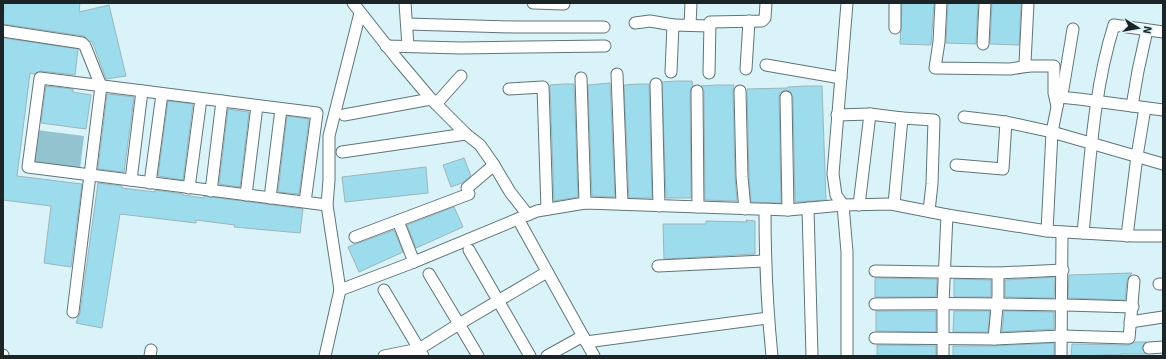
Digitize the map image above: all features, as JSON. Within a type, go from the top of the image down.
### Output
[{"type":"street","points":[[353,3],[386,46],[433,102],[466,134],[480,145],[494,165],[523,217],[547,272],[594,356]]},
{"type":"street","points":[[405,3],[408,46]]},
{"type":"street","points":[[533,3],[564,4]]},
{"type":"street","points":[[690,25],[691,3]]},
{"type":"street","points":[[709,73],[710,22],[764,20],[766,3]]},
{"type":"street","points":[[847,3],[833,174],[836,195],[843,205],[847,252],[847,356]]},
{"type":"street","points":[[895,3],[895,28]]},
{"type":"street","points":[[941,3],[939,42],[935,68],[1010,69],[1029,66],[1054,66],[1054,93],[1057,108]]},
{"type":"street","points":[[983,44],[985,3]]},
{"type":"street","points":[[1028,3],[1025,63],[1029,66]]},
{"type":"street","points":[[324,356],[340,290],[328,205],[329,136],[360,13]]},
{"type":"street","points":[[635,23],[650,21],[710,26]]},
{"type":"street","points":[[746,69],[749,21]]},
{"type":"street","points":[[407,24],[521,27],[604,27]]},
{"type":"street","points":[[671,72],[673,24]]},
{"type":"street","points":[[1083,233],[1100,80],[1114,25],[1163,32]]},
{"type":"street","points":[[1047,231],[1052,132],[1059,97],[1063,89],[1073,29]]},
{"type":"street","points":[[1132,106],[1147,30]]},
{"type":"street","points":[[3,31],[82,43],[85,46],[101,86],[73,312]]},
{"type":"street","points":[[386,46],[461,48],[605,46]]},
{"type":"street","points":[[766,65],[841,78]]},
{"type":"street","points":[[617,74],[622,204]]},
{"type":"street","points":[[344,115],[433,102],[461,76]]},
{"type":"street","points":[[305,202],[317,113],[40,78],[28,167],[328,205]]},
{"type":"street","points":[[581,78],[584,204]]},
{"type":"street","points":[[656,84],[659,206]]},
{"type":"street","points":[[509,89],[543,87],[547,210]]},
{"type":"street","points":[[131,180],[142,91]]},
{"type":"street","points":[[697,91],[698,207]]},
{"type":"street","points":[[740,92],[742,177],[745,209]]},
{"type":"street","points":[[150,183],[162,94]]},
{"type":"street","points":[[786,97],[788,210]]},
{"type":"street","points":[[1059,97],[1163,110]]},
{"type":"street","points":[[190,188],[201,99]]},
{"type":"street","points":[[211,190],[222,101]]},
{"type":"street","points":[[246,195],[257,106]]},
{"type":"street","points":[[1127,236],[1137,156],[1145,108]]},
{"type":"street","points":[[270,198],[282,109]]},
{"type":"street","points":[[837,115],[870,114],[934,120],[932,184],[929,212]]},
{"type":"street","points":[[860,204],[870,114]]},
{"type":"street","points":[[964,117],[1006,122],[1052,132],[1163,164]]},
{"type":"street","points":[[894,204],[902,118]]},
{"type":"street","points":[[956,165],[1003,169],[1006,122]]},
{"type":"street","points":[[342,152],[466,134]]},
{"type":"street","points":[[355,237],[398,221],[468,191],[494,165]]},
{"type":"street","points":[[340,290],[414,262],[537,211],[584,204],[622,204],[765,210],[788,210],[860,204],[894,204],[929,212],[1047,231],[1127,236],[1163,236]]},
{"type":"street","points":[[808,208],[812,356]]},
{"type":"street","points":[[765,210],[764,261],[772,356]]},
{"type":"street","points":[[943,356],[943,303],[947,215]]},
{"type":"street","points":[[398,221],[414,262]]},
{"type":"street","points":[[1061,356],[1062,232]]},
{"type":"street","points":[[469,250],[530,356]]},
{"type":"street","points":[[658,266],[764,261]]},
{"type":"street","points":[[875,270],[998,273],[1062,270]]},
{"type":"street","points":[[384,356],[421,352],[459,324],[547,272]]},
{"type":"street","points":[[994,339],[998,273]]},
{"type":"street","points":[[429,274],[478,356]]},
{"type":"street","points":[[875,338],[994,339],[1062,336],[1129,338],[1133,307],[1134,281]]},
{"type":"street","points":[[384,290],[421,352]]},
{"type":"street","points":[[875,304],[1062,304],[1133,307]]},
{"type":"street","points":[[1130,322],[1163,317]]},
{"type":"street","points":[[547,356],[584,339],[768,318]]},
{"type":"street","points":[[1150,348],[1163,347]]},
{"type":"shaded area","points":[[37,130],[84,136],[80,169],[33,163]]},
{"type":"building","points":[[4,3],[80,3],[79,12],[109,5],[126,76],[106,79],[92,41],[90,42],[84,36],[3,24]]},
{"type":"building","points":[[902,3],[934,3],[931,45],[900,44]]},
{"type":"building","points":[[948,3],[978,3],[976,44],[946,43]]},
{"type":"building","points":[[992,3],[1021,3],[1019,45],[990,44]]},
{"type":"building","points":[[3,38],[78,49],[75,75],[41,71],[34,74],[30,73],[17,176],[82,184],[71,267],[44,263],[51,206],[3,200]]},
{"type":"building","points":[[692,81],[693,86],[690,91],[691,198],[666,198],[662,82]]},
{"type":"building","points":[[610,83],[615,197],[592,196],[588,85]]},
{"type":"building","points":[[574,84],[578,197],[554,201],[550,85]]},
{"type":"building","points":[[649,84],[652,198],[629,198],[624,85]]},
{"type":"building","points":[[734,85],[735,177],[737,201],[705,200],[704,91],[701,86]]},
{"type":"building","points":[[46,86],[73,89],[73,92],[91,95],[86,129],[41,123]]},
{"type":"building","points":[[822,86],[826,200],[795,202],[793,97],[790,91],[785,90],[780,93],[779,97],[781,203],[751,202],[747,89]]},
{"type":"building","points":[[107,94],[134,97],[124,172],[98,169]]},
{"type":"building","points":[[168,101],[193,104],[183,180],[158,176]]},
{"type":"building","points":[[228,109],[249,112],[240,187],[219,184]]},
{"type":"building","points":[[287,116],[309,119],[299,194],[278,192]]},
{"type":"building","points":[[464,158],[471,176],[462,183],[451,187],[443,165]]},
{"type":"building","points":[[426,167],[428,193],[345,202],[342,177]]},
{"type":"building","points":[[98,183],[122,186],[122,188],[155,192],[155,190],[204,198],[204,196],[303,209],[300,233],[234,227],[235,225],[196,220],[196,223],[120,214],[102,328],[76,323],[80,313]]},
{"type":"building","points":[[454,207],[463,227],[416,248],[407,225]]},
{"type":"building","points":[[746,220],[755,221],[755,254],[664,259],[663,224],[706,224],[706,221],[747,222]]},
{"type":"building","points":[[394,230],[403,252],[359,272],[348,247]]},
{"type":"building","points":[[1132,273],[1127,280],[1125,300],[1068,298],[1069,275]]},
{"type":"building","points":[[1055,277],[1054,298],[1005,297],[1005,280]]},
{"type":"building","points":[[875,278],[937,279],[936,297],[875,297]]},
{"type":"building","points":[[954,279],[991,280],[991,297],[954,297]]},
{"type":"building","points":[[876,311],[936,311],[936,332],[876,331]]},
{"type":"building","points":[[954,311],[990,311],[988,332],[953,332]]},
{"type":"building","points":[[1004,311],[1054,312],[1054,329],[1002,332]]},
{"type":"building","points":[[1135,342],[1147,342],[1142,348],[1146,354],[1071,356],[1072,344],[1129,345]]},
{"type":"building","points":[[1054,343],[1054,356],[953,356],[953,346],[994,346]]},
{"type":"building","points":[[877,345],[936,346],[936,356],[877,356]]}]
